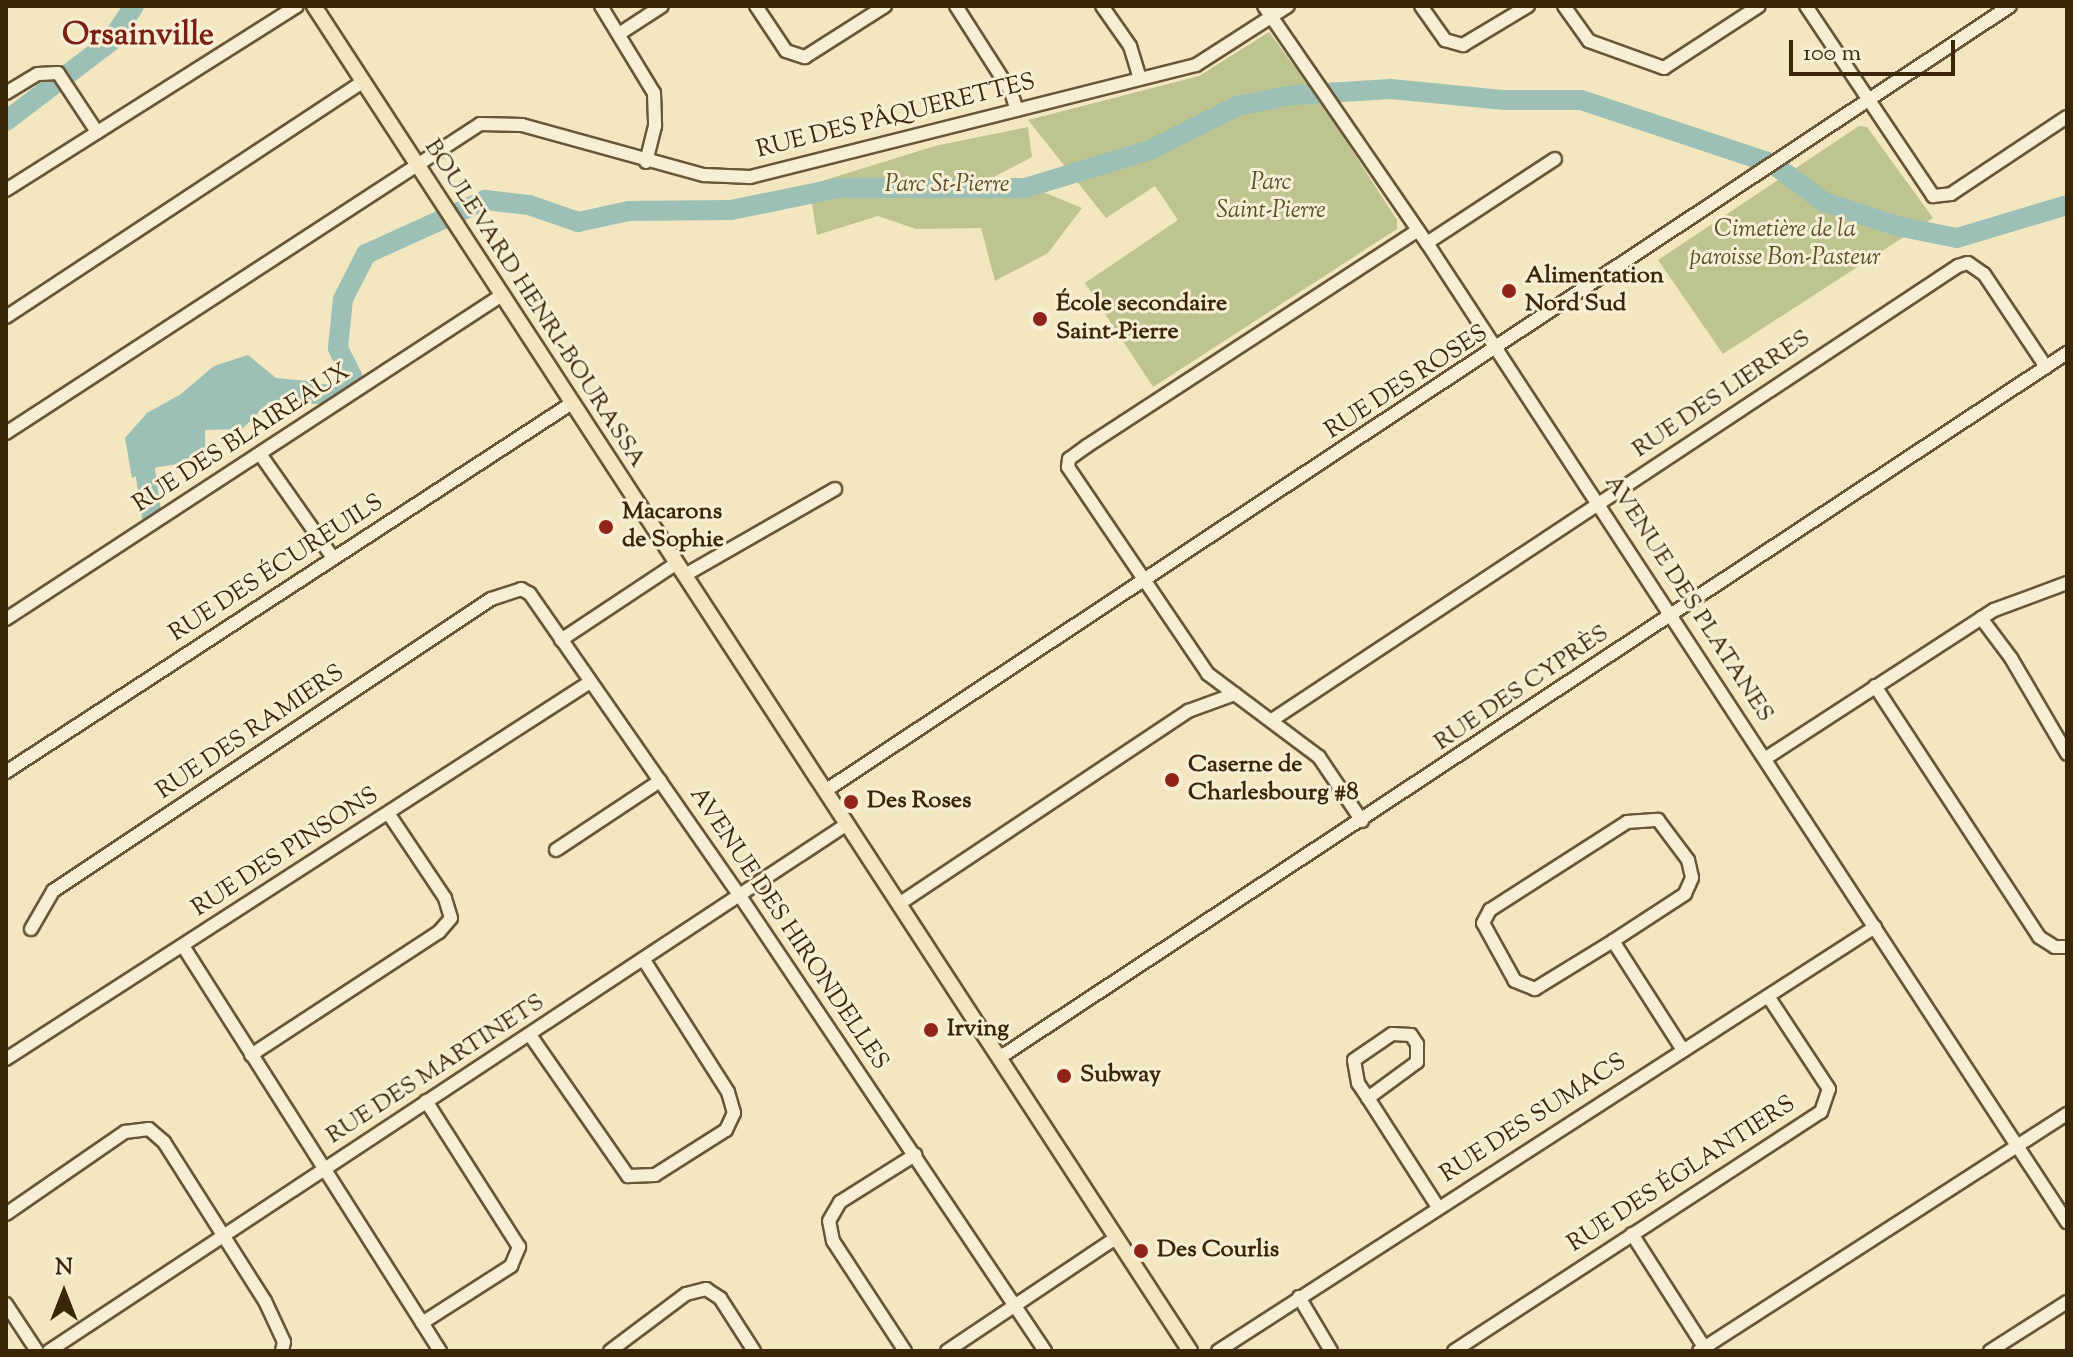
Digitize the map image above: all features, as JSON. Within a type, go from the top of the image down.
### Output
[{"type":"main road","name":"BOULEVARD HENRI-BOURASSA","points":[[314,6],[1190,1351]]},
{"type":"street","points":[[6,190],[297,6]]},
{"type":"street","points":[[601,6],[654,93],[655,126],[646,162]]},
{"type":"street","points":[[619,34],[662,6]]},
{"type":"street","points":[[756,6],[786,51],[805,57],[885,6]]},
{"type":"street","points":[[956,6],[1011,92],[1017,110]]},
{"type":"street","points":[[1102,6],[1130,46],[1140,79]]},
{"type":"street","name":"RUE DES PÂQUERETTES","points":[[6,433],[418,166],[468,129],[487,123],[522,125],[646,162],[704,175],[750,177],[1196,65],[1268,12],[1288,6]]},
{"type":"street","points":[[1421,6],[1445,40],[1463,45],[1528,6]]},
{"type":"street","points":[[1564,6],[1589,41],[1664,68],[1759,6]]},
{"type":"street","points":[[1806,6],[1933,196],[1951,194],[2067,117]]},
{"type":"street","name":"RUE DES ROSES","points":[[825,791],[1144,579],[1497,351],[2010,6]]},
{"type":"street","name":"AVENUE DES PLATANES","points":[[1268,12],[1339,111],[1673,615],[2067,1222]]},
{"type":"street","points":[[6,93],[38,74],[62,77],[97,132]]},
{"type":"street","points":[[6,317],[363,82]]},
{"type":"street","points":[[1427,243],[1555,159]]},
{"type":"street","points":[[1362,821],[1319,757],[1208,674],[1071,477],[1069,459],[1417,231]]},
{"type":"street","name":"RUE DES LIERRES","points":[[1272,720],[1958,266],[1968,263],[1984,274],[2046,367]]},
{"type":"street","name":"RUE DES BLAIREAUX","points":[[6,619],[502,295]]},
{"type":"street","name":"RUE DES CYPRÈS","points":[[999,1058],[2067,353]]},
{"type":"street","name":"RUE DES ÉCUREUILS","points":[[11,769],[572,403]]},
{"type":"street","points":[[260,454],[333,558]]},
{"type":"street","points":[[561,640],[681,569],[835,489]]},
{"type":"street","points":[[1766,758],[1981,618],[2067,583]]},
{"type":"street","name":"AVENUE DES HIRONDELLES","points":[[512,588],[530,594],[740,896],[1045,1351]]},
{"type":"street","name":"RUE DES RAMIERS","points":[[31,929],[53,891],[512,588]]},
{"type":"street","points":[[1981,618],[2067,754]]},
{"type":"street","name":"RUE DES PINSONS","points":[[6,1059],[590,682]]},
{"type":"street","points":[[1875,686],[2039,937],[2055,947],[2067,947]]},
{"type":"street","points":[[899,904],[1188,711],[1235,694]]},
{"type":"street","points":[[556,850],[660,781]]},
{"type":"street","points":[[251,1055],[446,926],[451,918],[445,898],[388,813]]},
{"type":"street","points":[[1658,820],[1688,860],[1692,878],[1685,894],[1613,941],[1535,989],[1515,981],[1483,923],[1498,905],[1627,822],[1658,820]]},
{"type":"street","name":"RUE DES MARTINETS","points":[[49,1351],[847,824]]},
{"type":"street","name":"RUE DES SUMACS","points":[[1218,1351],[1875,927]]},
{"type":"street","points":[[1613,941],[1683,1050]]},
{"type":"street","points":[[183,946],[440,1351]]},
{"type":"street","points":[[530,1035],[628,1176],[655,1175],[726,1130],[734,1113],[728,1092],[644,960]]},
{"type":"street","name":"RUE DES ÉGLANTIERS","points":[[1454,1351],[1827,1104],[1826,1083],[1768,996]]},
{"type":"street","points":[[1368,1098],[1417,1062],[1417,1044],[1411,1035],[1392,1034],[1354,1060],[1358,1083],[1438,1207]]},
{"type":"street","points":[[422,1323],[511,1266],[519,1247],[426,1101]]},
{"type":"street","points":[[1632,1234],[1702,1349],[2067,1114]]},
{"type":"street","points":[[6,1214],[125,1132],[149,1129],[164,1142],[265,1301],[284,1342],[282,1351]]},
{"type":"street","points":[[905,1351],[833,1241],[829,1221],[840,1202],[915,1155]]},
{"type":"street","points":[[947,1351],[1116,1238]]},
{"type":"street","points":[[610,1351],[686,1294],[706,1289],[720,1298],[754,1351]]},
{"type":"street","points":[[1299,1297],[1331,1351]]},
{"type":"street","points":[[1990,1351],[2067,1302]]},
{"type":"street","points":[[6,1304],[37,1351]]},
{"type":"green space","name":"Parc Saint-Pierre","points":[[1269,32],[1322,104],[1397,220],[1397,229],[1153,387],[1085,283],[1178,220],[1155,186],[1106,218],[1028,120],[1199,76]]},
{"type":"green space","name":"Cimetière de la paroisse Bon-Pasteur","points":[[1859,126],[1867,127],[1933,218],[1723,354],[1658,260]]},
{"type":"green space","name":"Parc St-Pierre","points":[[1028,127],[1032,157],[990,179],[1026,185],[1082,208],[1048,253],[995,281],[981,228],[916,229],[878,216],[817,235],[809,185],[935,146]]},
{"type":"water","points":[[248,355],[276,378],[318,382],[323,396],[269,402],[242,429],[205,430],[205,460],[152,468],[132,478],[125,438],[147,413],[181,394],[214,366]]},
{"type":"waterway","points":[[6,121],[110,42],[134,6]]},
{"type":"waterway","points":[[296,393],[341,395],[352,376],[338,348],[343,299],[366,254],[485,200],[529,205],[578,222],[629,211],[731,210],[839,188],[1025,188],[1150,150],[1237,106],[1293,95],[1391,89],[1504,100],[1581,100],[1773,164],[1824,202],[1897,226],[1957,238],[2067,205]]},
{"type":"waterway","points":[[152,453],[144,463],[152,518]]},
{"type":"place","name":"Alimentation Nord Sud","points":[[1509,291]]},
{"type":"place","name":"École secondaire Saint-Pierre","points":[[1040,319]]},
{"type":"place","name":"Macarons de Sophie","points":[[606,527]]},
{"type":"place","name":"Caserne de Charlesbourg #8","points":[[1172,780]]},
{"type":"place","name":"Des Roses","points":[[851,802]]},
{"type":"place","name":"Irving","points":[[931,1030]]},
{"type":"place","name":"Subway","points":[[1064,1076]]},
{"type":"place","name":"Des Courlis","points":[[1141,1251]]},
{"type":"district","name":"Orsainville","points":[[138,36]]}]
